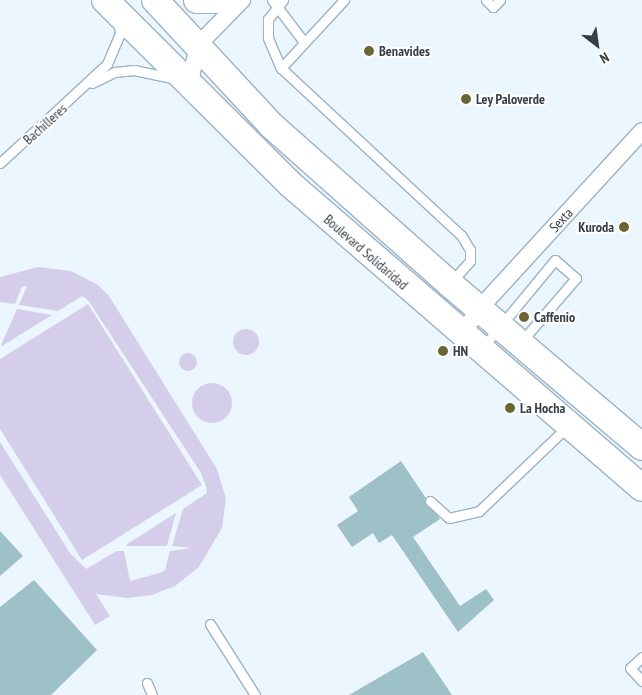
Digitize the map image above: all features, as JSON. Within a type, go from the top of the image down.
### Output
[{"type":"main road","name":"Boulevard Solidaridad","points":[[105,0],[190,81],[290,184],[471,343],[642,488]]},
{"type":"main road","points":[[155,0],[272,125],[499,327],[642,447]]},
{"type":"main road","points":[[197,0],[223,0]]},
{"type":"street","points":[[190,81],[198,45],[242,0]]},
{"type":"street","name":"Sexta","points":[[471,343],[479,309],[642,132]]},
{"type":"lane","name":"Bachilleres","points":[[0,163],[90,84],[107,64],[120,34],[118,17],[105,0]]},
{"type":"lane","points":[[281,68],[344,0]]},
{"type":"lane","points":[[486,0],[493,7],[500,0]]},
{"type":"lane","points":[[304,42],[277,2],[268,19],[268,38],[281,68],[461,235],[470,250],[470,261],[450,284]]},
{"type":"lane","name":"Bachilleres","points":[[90,84],[115,72],[134,70],[190,81]]},
{"type":"lane","points":[[471,343],[499,327],[555,260],[576,278],[519,344]]},
{"type":"lane","points":[[430,501],[449,518],[479,511],[569,426]]},
{"type":"lane","points":[[210,624],[255,695]]},
{"type":"lane","points":[[642,657],[630,668],[642,681]]},
{"type":"lane","points":[[147,683],[152,695]]},
{"type":"shaded area","points":[[38,267],[71,271],[98,285],[109,296],[217,469],[226,499],[222,528],[199,567],[175,586],[152,595],[127,598],[96,594],[110,616],[95,625],[0,475],[0,442],[70,553],[86,569],[117,551],[124,551],[130,581],[165,570],[170,551],[192,548],[172,546],[183,509],[207,493],[206,486],[201,473],[88,300],[82,296],[58,311],[19,305],[27,286],[22,287],[15,304],[0,302],[0,277]]},
{"type":"shaded area","points":[[88,304],[202,485],[82,560],[0,429],[0,359]]},
{"type":"shaded area","points":[[17,309],[52,315],[2,346],[1,345]]},
{"type":"shaded area","points":[[246,329],[255,333],[259,342],[255,351],[246,355],[237,351],[233,342],[237,333]]},
{"type":"shaded area","points":[[188,353],[194,356],[197,362],[194,368],[188,371],[182,368],[179,362],[182,356]]},
{"type":"shaded area","points":[[216,383],[223,386],[229,392],[232,403],[231,411],[223,420],[216,423],[208,423],[201,420],[193,411],[192,399],[195,392],[204,384]]},
{"type":"shaded area","points":[[176,513],[167,546],[127,546],[127,544]]},
{"type":"building","points":[[401,461],[440,519],[413,537],[460,606],[486,589],[494,600],[458,632],[392,535],[379,543],[373,533],[352,547],[337,525],[358,511],[349,497]]},
{"type":"building","points":[[0,531],[23,556],[0,576]]},
{"type":"building","points":[[34,580],[97,650],[51,695],[0,695],[0,607]]},
{"type":"building","points":[[423,652],[452,695],[349,695]]},
{"type":"place","name":"Benavides","points":[[369,51]]},
{"type":"place","name":"Ley Paloverde","points":[[466,99]]},
{"type":"place","name":"Kuroda","points":[[624,227]]},
{"type":"place","name":"Caffenio","points":[[524,317]]},
{"type":"place","name":"HN","points":[[443,351]]},
{"type":"place","name":"La Hocha","points":[[510,408]]}]
